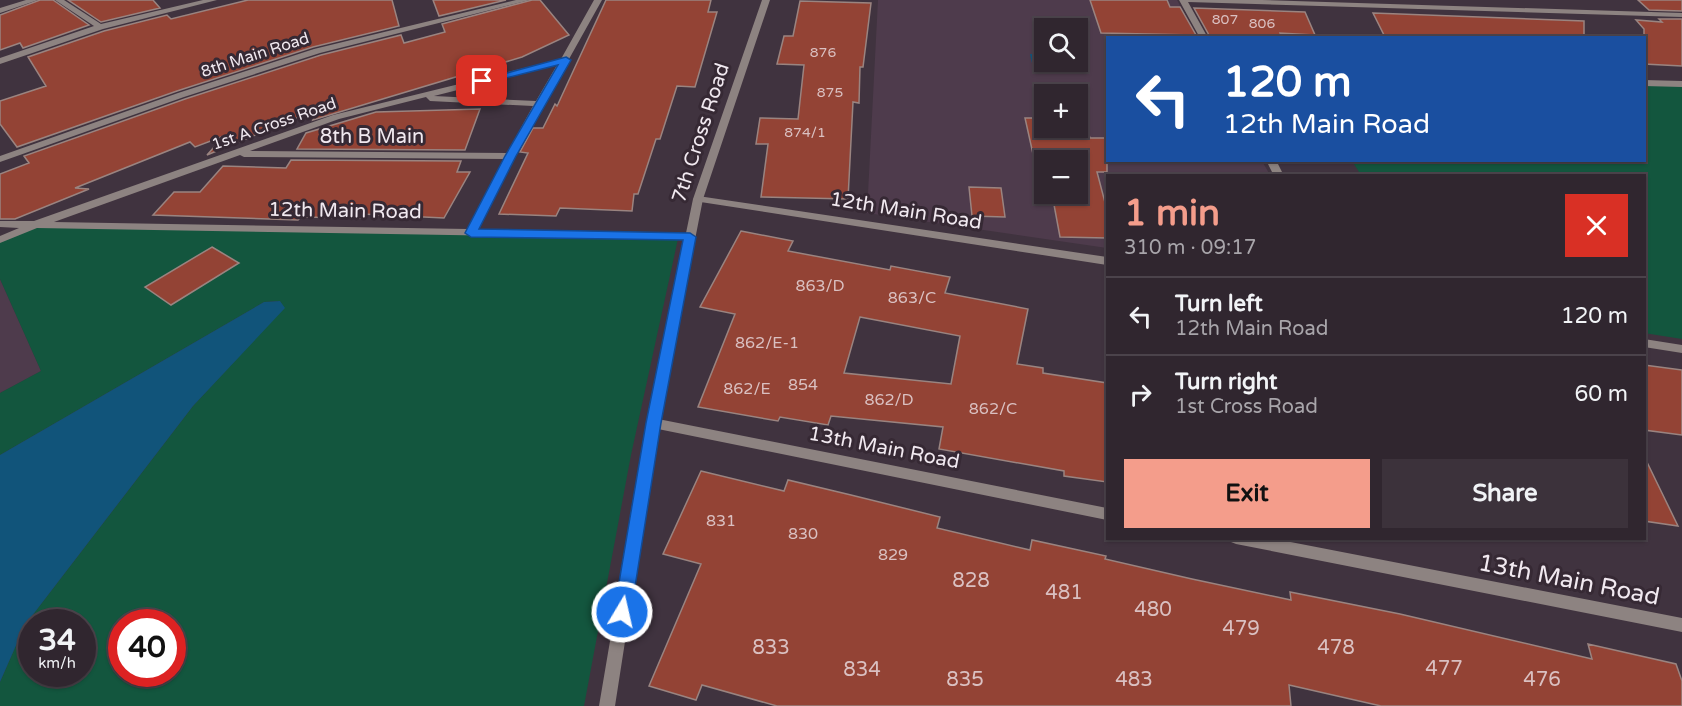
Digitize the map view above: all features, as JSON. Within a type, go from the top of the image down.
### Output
[{"type":"street","points":[[0,11],[34,0]]},
{"type":"street","points":[[59,0],[100,27]]},
{"type":"street","points":[[0,62],[100,27],[213,0]]},
{"type":"street","name":"8th Main Road","points":[[0,159],[181,95],[317,51],[526,0]]},
{"type":"street","points":[[471,233],[510,156],[598,0]]},
{"type":"street","name":"7th Cross Road","points":[[607,706],[653,423],[698,199],[766,0]]},
{"type":"street","points":[[1203,36],[1184,0],[1682,15]]},
{"type":"street","name":"1st A Cross Road","points":[[0,240],[37,224],[336,117],[566,60]]},
{"type":"street","points":[[1646,83],[1682,84]]},
{"type":"street","points":[[419,97],[540,104]]},
{"type":"street","name":"8th B Main","points":[[234,153],[510,156]]},
{"type":"street","name":"12th Main Road","points":[[698,199],[1106,261]]},
{"type":"street","name":"12th Main Road","points":[[0,224],[690,237]]},
{"type":"street","points":[[1646,343],[1682,349]]},
{"type":"street","name":"13th Main Road","points":[[653,423],[1106,514]]},
{"type":"street","name":"13th Main Road","points":[[1246,540],[1682,625]]},
{"type":"shaded area","points":[[878,0],[1177,0],[1196,36],[1106,36],[1106,162],[1263,162],[1269,174],[1106,174],[1106,248],[867,213]]},
{"type":"shaded area","points":[[0,279],[41,371],[0,393]]},
{"type":"green space","points":[[1646,85],[1682,86],[1682,339],[1646,333],[1646,174],[1360,174],[1353,162],[1646,162]]},
{"type":"green space","points":[[44,224],[466,233],[679,234],[631,455],[584,706],[0,706],[0,682],[18,641],[18,687],[96,687],[96,609],[37,609],[193,406],[284,308],[280,301],[264,302],[0,455],[0,393],[41,371],[0,279],[0,242]]},
{"type":"water","points":[[1030,54],[1034,54],[1033,68]]},
{"type":"water","points":[[280,301],[285,308],[193,406],[37,609],[18,609],[18,641],[0,682],[0,455],[264,302]]},
{"type":"building","points":[[40,0],[53,0],[89,25],[23,48],[20,43],[0,50],[0,15]]},
{"type":"building","points":[[68,0],[153,0],[160,8],[101,22]]},
{"type":"building","points":[[248,0],[392,0],[399,26],[313,47],[177,91],[17,147],[0,124],[0,101],[46,86],[28,57],[104,31],[167,15],[171,19]]},
{"type":"building","points":[[433,0],[506,0],[439,16]]},
{"type":"building","points":[[532,0],[540,0],[569,35],[522,57],[313,120],[320,108],[207,155],[224,136],[195,147],[190,142],[75,188],[89,189],[15,219],[0,219],[0,174],[29,163],[24,156],[185,99],[321,55],[401,35],[404,43],[445,32],[442,24]]},
{"type":"building","points":[[606,0],[711,0],[708,12],[717,12],[695,87],[677,86],[660,139],[656,139],[638,194],[634,194],[632,211],[560,208],[556,216],[499,214],[528,153],[520,152],[533,128],[543,128],[555,104],[557,106]]},
{"type":"building","points":[[1090,0],[1167,0],[1170,7],[1180,7],[1196,35],[1101,33]]},
{"type":"building","points":[[1638,0],[1682,0],[1682,11],[1649,10]]},
{"type":"building","points":[[800,1],[871,3],[863,67],[860,67],[859,103],[853,102],[848,199],[761,197],[768,144],[756,144],[760,118],[798,119],[804,65],[777,64],[784,36],[793,36]]},
{"type":"building","points":[[1194,8],[1305,12],[1315,35],[1280,33],[1281,36],[1209,35]]},
{"type":"building","points":[[1373,13],[1584,21],[1584,36],[1384,35]]},
{"type":"building","points":[[1659,19],[1682,19],[1682,66],[1646,64],[1646,36],[1644,36],[1644,29],[1636,20],[1662,22]]},
{"type":"building","points":[[480,109],[465,150],[297,149],[306,133],[376,112]]},
{"type":"building","points":[[1025,118],[1034,118],[1034,138],[1088,138],[1088,131],[1090,138],[1106,138],[1107,172],[1097,172],[1106,206],[1106,238],[1060,237],[1054,204],[1088,204],[1088,150],[1034,150],[1034,158]]},
{"type":"building","points":[[291,160],[461,161],[457,172],[470,172],[444,218],[362,214],[360,218],[301,217],[298,220],[153,215],[174,192],[200,192],[223,166],[286,168]]},
{"type":"building","points":[[969,187],[1001,188],[1005,217],[972,216]]},
{"type":"building","points":[[741,231],[793,241],[788,251],[890,270],[891,266],[950,277],[945,293],[1028,309],[1017,364],[1043,368],[1043,373],[1106,383],[1106,482],[1064,476],[1064,471],[939,449],[943,427],[831,416],[828,425],[780,417],[778,421],[698,407],[735,314],[700,307]],"holes":[[[860,317],[960,336],[951,384],[844,373]]]},
{"type":"building","points":[[212,247],[239,263],[171,305],[145,287]]},
{"type":"building","points":[[1646,365],[1682,370],[1682,435],[1646,430]]},
{"type":"building","points":[[1646,460],[1678,526],[1646,521]]},
{"type":"building","points":[[701,471],[784,491],[788,480],[851,495],[940,517],[937,528],[1030,550],[1032,540],[1106,556],[1105,559],[1192,579],[1291,600],[1290,592],[1400,614],[1592,659],[1588,644],[1676,664],[1682,681],[1682,706],[1381,706],[1289,685],[1291,706],[777,706],[702,685],[696,700],[649,686],[701,564],[663,554]]},
{"type":"route","points":[[482,81],[566,60],[510,156],[471,233],[690,237],[653,423],[622,612]]}]
